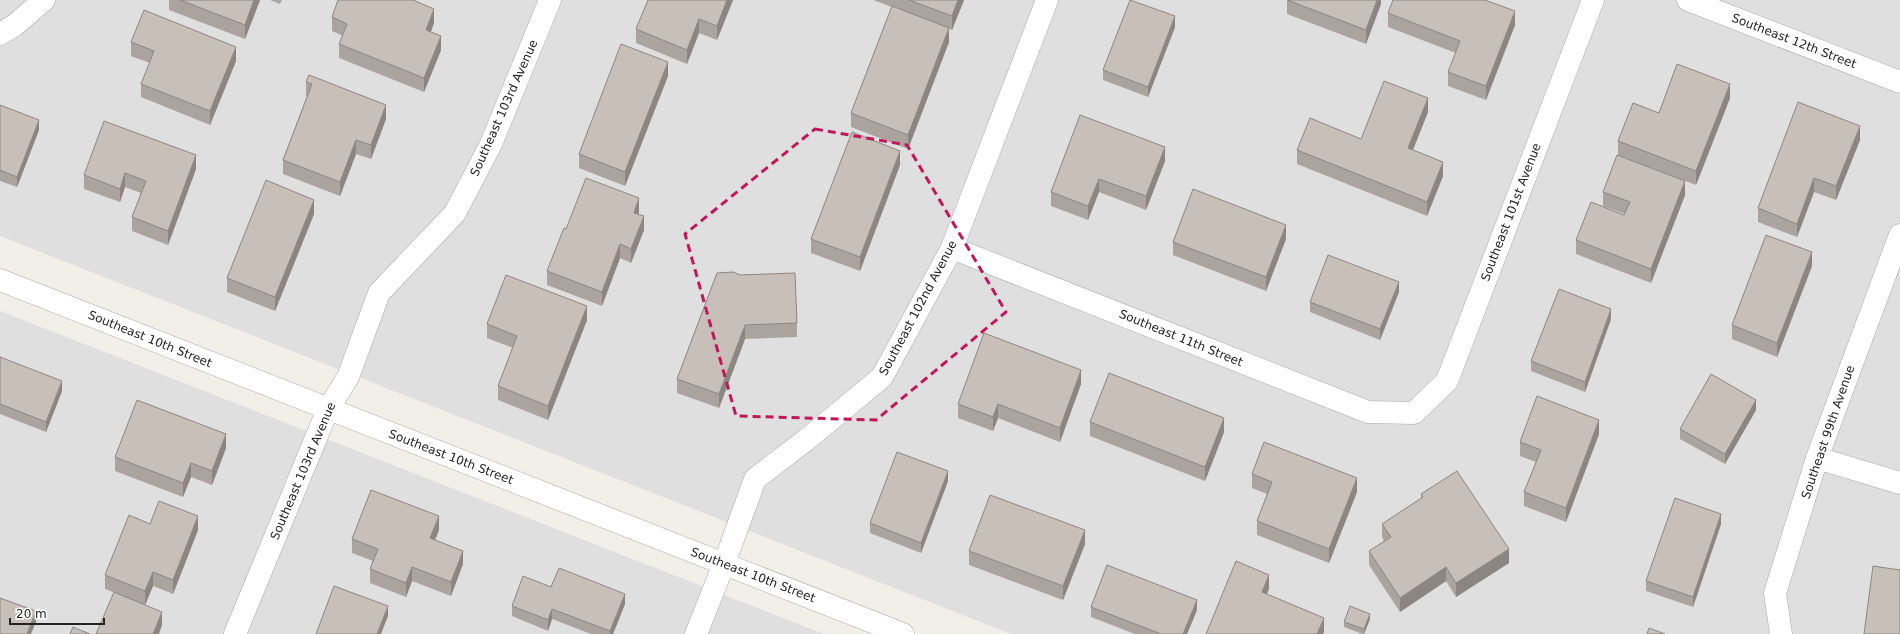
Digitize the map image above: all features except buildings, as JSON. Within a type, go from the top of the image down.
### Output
[{"type":"street","points":[[0,34],[15,26],[44,0]]},
{"type":"street","name":"Southeast 103rd Avenue","points":[[234,634],[328,409],[348,377],[379,293],[455,213],[491,144],[550,0]]},
{"type":"street","name":"Southeast 102nd Avenue","points":[[696,634],[724,564],[755,479],[806,440],[882,377],[952,248],[1047,0]]},
{"type":"street","name":"Southeast 101st Avenue","points":[[1414,413],[1447,381],[1592,0]]},
{"type":"street","name":"Southeast 12th Street","points":[[1688,0],[1900,82]]},
{"type":"street","name":"Southeast 99th Avenue","points":[[1781,634],[1775,593],[1817,458],[1900,235]]},
{"type":"street","name":"Southeast 11th Street","points":[[952,248],[1368,412],[1414,413]]},
{"type":"street","name":"Southeast 10th Street","points":[[0,280],[903,634]]},
{"type":"street","points":[[1817,458],[1900,483]]},
{"type":"highlighted area","points":[[815,129],[907,145],[1006,312],[876,420],[736,416],[685,234]]},
{"type":"shaded area","points":[[0,0],[1900,0],[1900,634],[1011,634],[0,236]]},
{"type":"shaded area","points":[[0,311],[824,634],[0,634]]}]
